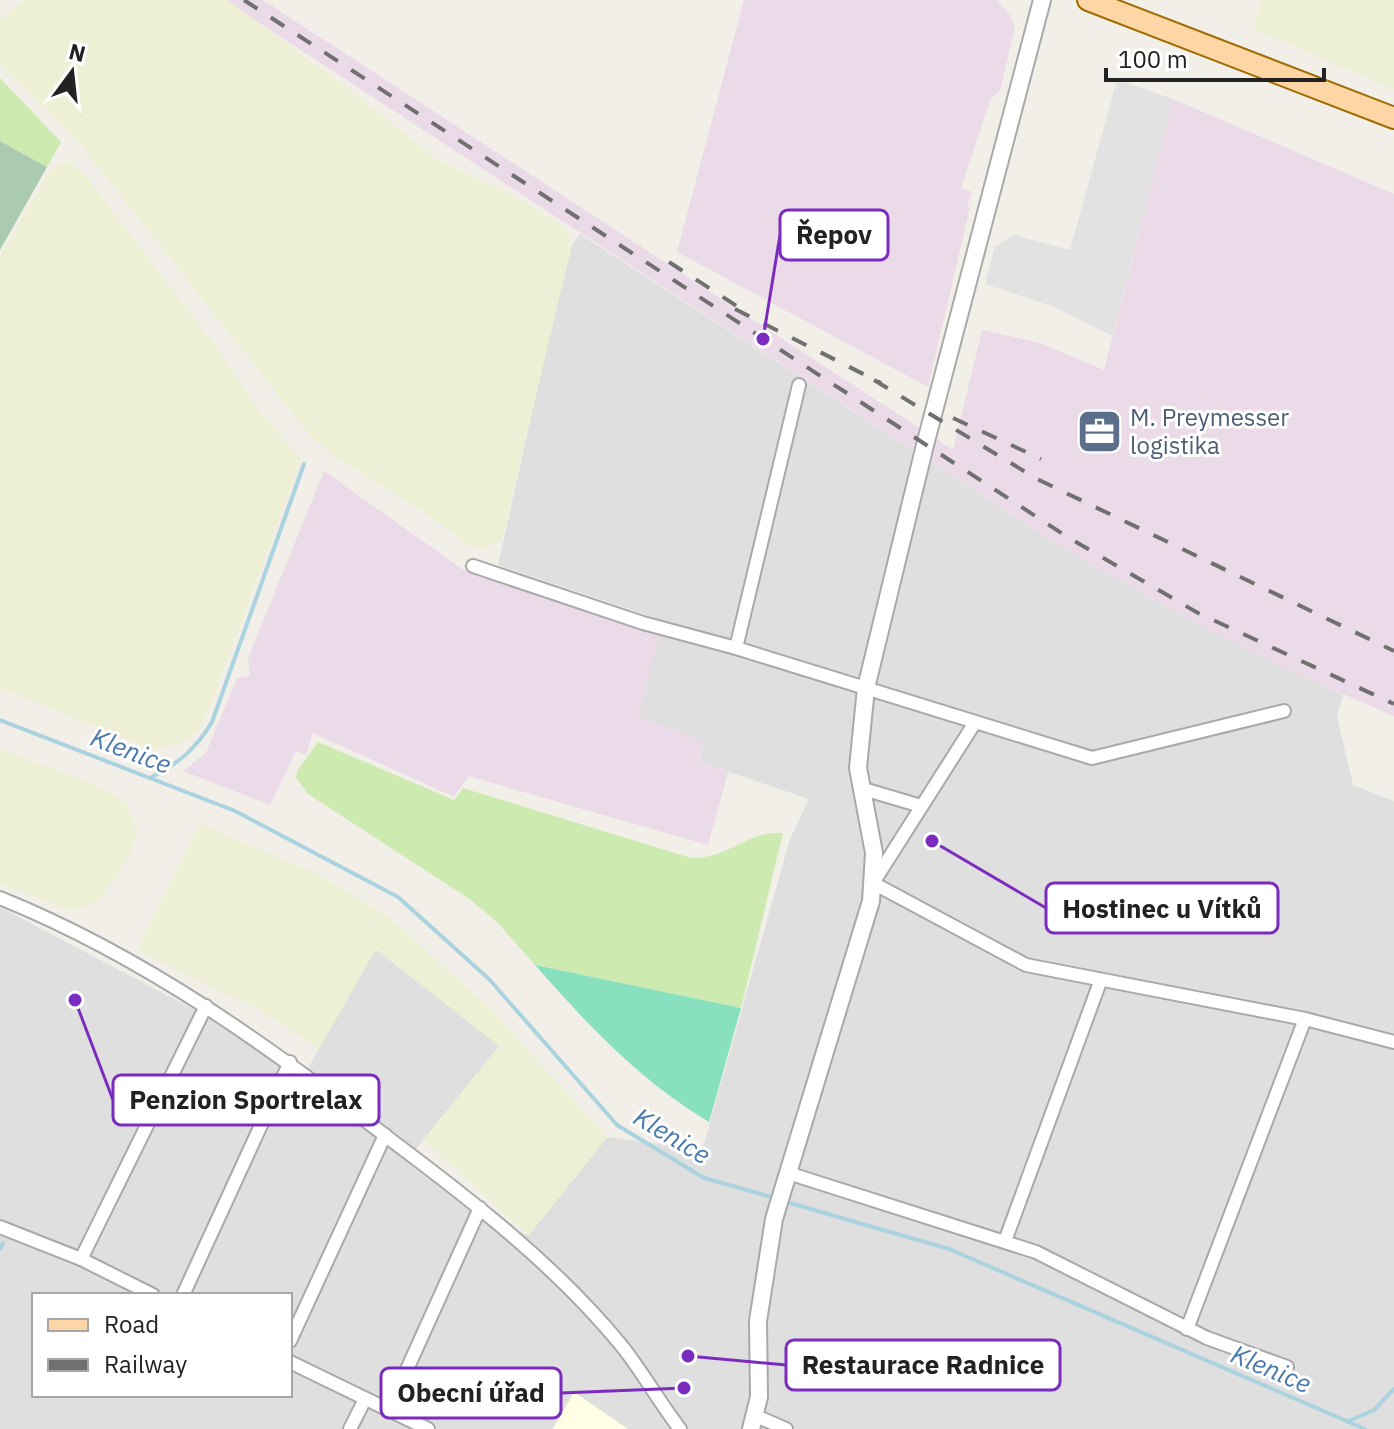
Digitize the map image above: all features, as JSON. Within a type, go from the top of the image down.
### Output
[{"type":"main road","points":[[1088,0],[1394,118]]},
{"type":"street","points":[[786,1429],[754,1423],[758,1321],[774,1219],[873,883],[874,853],[860,788],[859,741],[866,688],[921,460],[1042,0]]},
{"type":"street","points":[[736,648],[799,385]]},
{"type":"street","points":[[473,566],[643,623],[736,648],[1092,758],[1284,711]]},
{"type":"street","points":[[873,883],[974,724]]},
{"type":"street","points":[[860,788],[921,806]]},
{"type":"street","points":[[873,883],[1026,965],[1100,982],[1305,1019],[1394,1042]]},
{"type":"street","points":[[0,898],[139,963],[206,1006],[290,1062],[480,1208],[571,1292],[621,1346],[680,1429]]},
{"type":"street","points":[[1005,1241],[1100,982]]},
{"type":"street","points":[[81,1259],[206,1006]]},
{"type":"street","points":[[1187,1329],[1305,1019]]},
{"type":"street","points":[[184,1293],[290,1062]]},
{"type":"street","points":[[292,1337],[385,1135]]},
{"type":"street","points":[[787,1177],[1036,1252],[1187,1329],[1287,1367]]},
{"type":"street","points":[[389,1409],[480,1208]]},
{"type":"street","points":[[0,1227],[81,1259],[149,1293]]},
{"type":"street","points":[[292,1363],[428,1429]]},
{"type":"street","points":[[350,1429],[365,1399]]},
{"type":"shaded area","points":[[24,0],[227,0],[348,88],[435,158],[525,202],[564,227],[572,245],[501,541],[480,549],[468,544],[427,514],[330,453],[308,433],[76,139],[0,63],[0,20]]},
{"type":"shaded area","points":[[224,0],[263,0],[953,450],[982,330],[1040,343],[1104,370],[1173,99],[1394,194],[1394,716],[1299,675],[1193,622],[1063,548]]},
{"type":"shaded area","points":[[744,0],[997,0],[1009,14],[1015,27],[1000,91],[991,98],[961,188],[972,192],[967,207],[970,208],[928,387],[677,252]]},
{"type":"shaded area","points":[[1262,0],[1394,0],[1394,90],[1253,28]]},
{"type":"shaded area","points":[[1117,80],[1173,99],[1112,336],[1057,308],[985,284],[995,247],[1014,235],[1070,250]]},
{"type":"shaded area","points":[[0,141],[47,167],[0,250]]},
{"type":"shaded area","points":[[62,162],[71,162],[89,180],[214,344],[258,409],[301,459],[199,730],[187,740],[161,749],[148,748],[0,688],[0,256],[50,172]]},
{"type":"shaded area","points":[[580,234],[1063,548],[1193,622],[1343,695],[1337,716],[1353,785],[1394,801],[1394,1429],[0,1429],[0,907],[246,1037],[302,1079],[375,949],[500,1046],[406,1161],[484,1220],[529,1235],[606,1137],[692,1148],[701,1154],[790,839],[809,799],[700,762],[702,741],[638,717],[662,620],[498,565],[566,261]]},
{"type":"shaded area","points":[[324,471],[462,569],[659,635],[638,717],[702,741],[700,762],[728,772],[708,845],[468,776],[454,797],[313,733],[306,755],[296,751],[270,805],[183,771],[206,753],[237,678],[250,676],[248,658]]},
{"type":"shaded area","points":[[0,749],[101,787],[127,804],[136,831],[132,849],[119,874],[95,903],[82,909],[65,909],[0,883]]},
{"type":"shaded area","points":[[200,824],[318,874],[391,919],[490,1008],[607,1138],[529,1235],[423,1140],[499,1046],[376,949],[319,1049],[258,1009],[137,950]]},
{"type":"shaded area","points":[[574,1392],[628,1429],[553,1429]]},
{"type":"green space","points":[[0,78],[61,142],[47,167],[0,141]]},
{"type":"green space","points":[[318,742],[454,800],[463,788],[688,857],[713,855],[758,836],[783,833],[741,1008],[535,965],[497,922],[471,900],[308,794],[296,778],[297,771]]},
{"type":"green space","points":[[535,965],[741,1008],[709,1122],[637,1070]]},
{"type":"waterway","points":[[150,778],[186,755],[212,722],[304,464]]},
{"type":"waterway","name":"Klenice","points":[[0,720],[235,811],[398,897],[489,979],[617,1125],[704,1178],[775,1198]]},
{"type":"waterway","name":"Klenice","points":[[783,1201],[949,1249],[1365,1429]]},
{"type":"waterway","points":[[0,1249],[3,1243]]},
{"type":"waterway","points":[[1349,1421],[1374,1410],[1394,1389]]},
{"type":"railway","points":[[244,0],[1069,538],[1198,613],[1394,704]]},
{"type":"railway","points":[[669,262],[746,312]]},
{"type":"railway","points":[[735,309],[881,383]]},
{"type":"railway","points":[[874,380],[1037,479],[1394,651]]},
{"type":"railway","points":[[953,418],[1041,459]]},
{"type":"place","name":"Řepov","points":[[763,339]]},
{"type":"place","name":"M. Preymesser logistika","points":[[1099,432]]},
{"type":"place","name":"Hostinec u Vítků","points":[[932,841]]},
{"type":"place","name":"Penzion Sportrelax","points":[[75,1000]]},
{"type":"place","name":"Restaurace Radnice","points":[[688,1356]]},
{"type":"place","name":"Obecní úřad","points":[[684,1388]]}]
